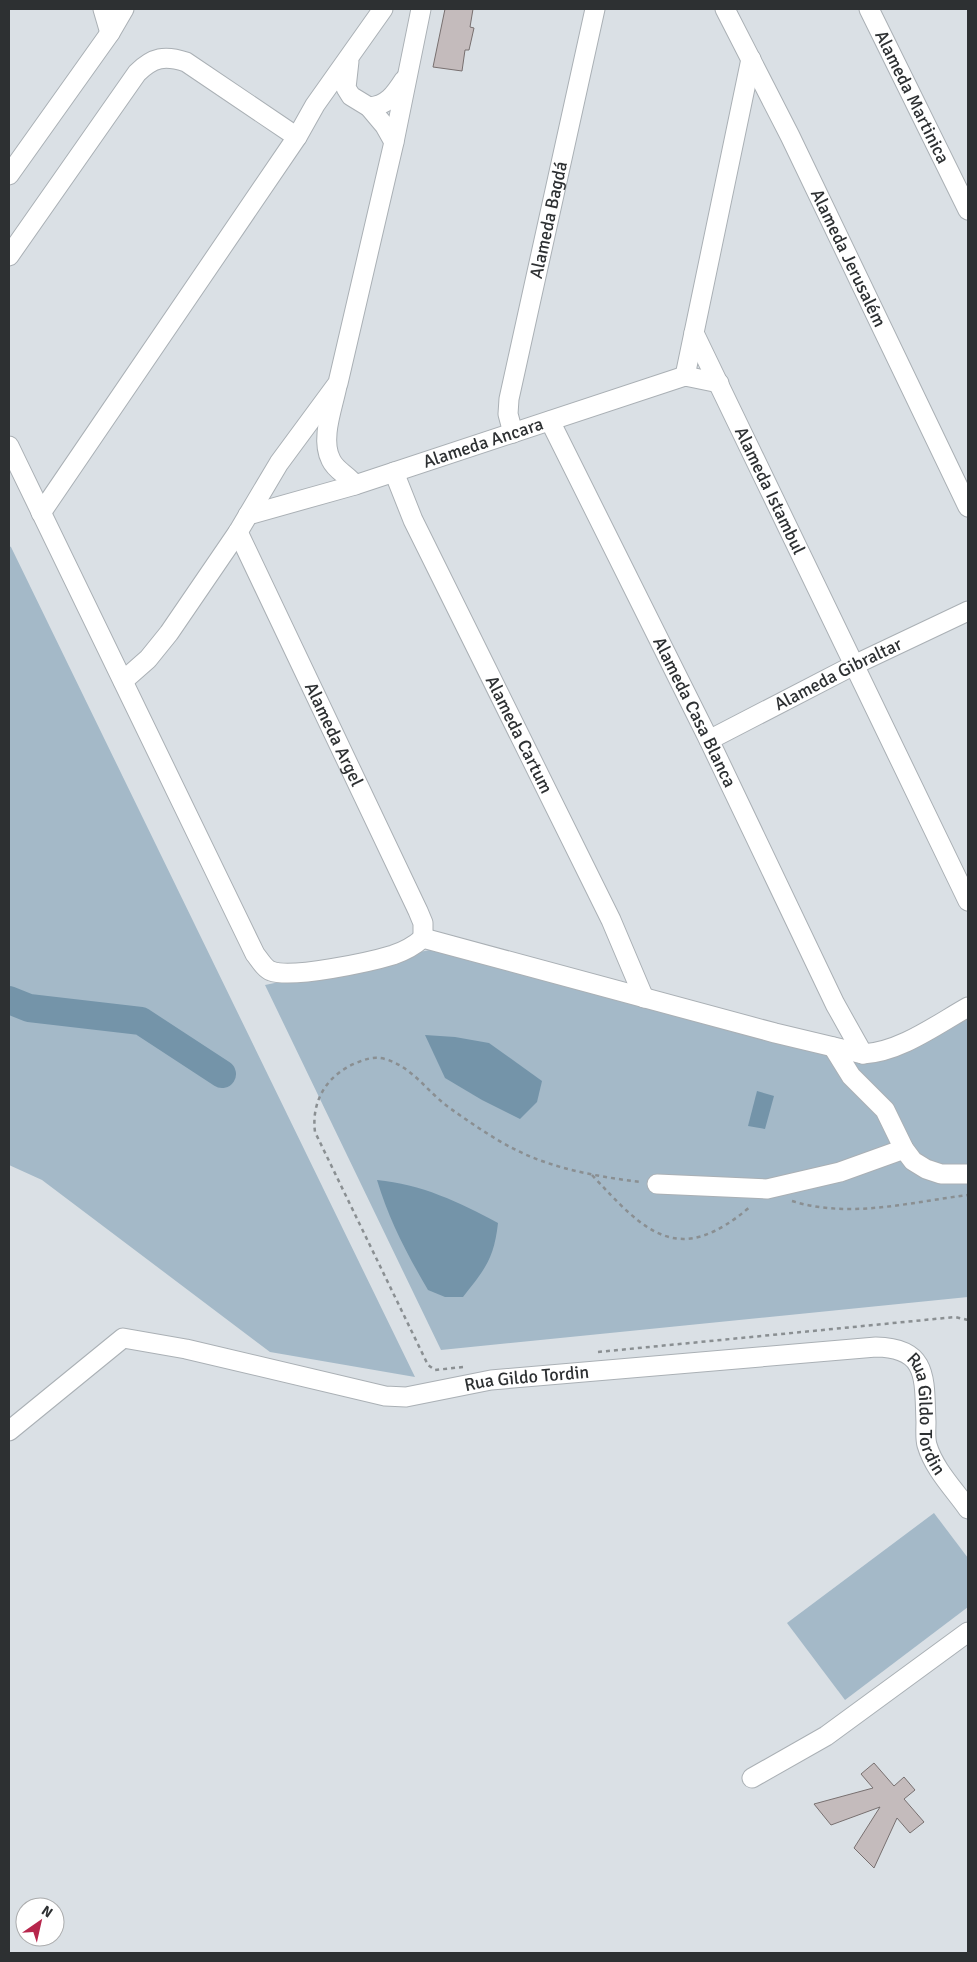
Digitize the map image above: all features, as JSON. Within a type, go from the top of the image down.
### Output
[{"type":"street","points":[[103,9],[110,33]]},
{"type":"street","points":[[9,176],[110,33],[124,9]]},
{"type":"street","points":[[41,513],[297,137],[315,105],[383,9]]},
{"type":"street","points":[[355,485],[349,477],[338,470],[331,460],[327,448],[338,383],[394,142],[421,9]]},
{"type":"street","name":"Alameda Bagdá","points":[[513,433],[508,414],[509,399],[595,9]]},
{"type":"street","name":"Alameda Jerusalém","points":[[725,9],[968,507]]},
{"type":"street","name":"Alameda Martinica","points":[[869,9],[966,198]]},
{"type":"street","points":[[9,256],[137,73],[156,58],[171,56],[186,62],[297,137]]},
{"type":"street","points":[[349,59],[346,88],[351,96],[370,107],[385,126],[394,142]]},
{"type":"street","points":[[718,383],[684,376],[751,59]]},
{"type":"street","points":[[370,107],[385,103],[394,96],[406,76]]},
{"type":"street","points":[[315,105],[337,97],[351,96]]},
{"type":"street","name":"Alameda Istambul","points":[[694,333],[968,901]]},
{"type":"street","name":"Alameda Ancara","points":[[248,515],[355,485],[684,376]]},
{"type":"street","points":[[123,681],[148,659],[169,633],[238,532],[279,463],[338,383]]},
{"type":"street","name":"Alameda Casa Blanca","points":[[550,421],[709,740],[835,1004],[863,1054]]},
{"type":"street","points":[[9,446],[255,954],[269,970],[285,974],[370,960],[393,955],[414,946],[423,938],[644,998],[863,1054],[877,1053],[892,1048],[968,1007]]},
{"type":"street","name":"Alameda Cartum","points":[[394,472],[413,520],[611,920],[644,998]]},
{"type":"street","name":"Alameda Argel","points":[[238,532],[418,911],[423,923],[423,938]]},
{"type":"street","name":"Alameda Gibraltar","points":[[709,740],[854,664],[968,611]]},
{"type":"street","points":[[831,1046],[851,1076],[884,1110],[904,1149],[913,1161],[926,1169],[941,1174],[968,1174]]},
{"type":"street","points":[[657,1184],[767,1189],[840,1172],[904,1149]]},
{"type":"street","name":"Rua Gildo Tordin","points":[[9,1431],[123,1338],[186,1349],[384,1396],[406,1397],[491,1380],[876,1346],[896,1347],[909,1354],[919,1366],[924,1384],[926,1444],[938,1468],[968,1509]]},
{"type":"street","points":[[752,1778],[826,1736],[968,1632]]},
{"type":"path","points":[[472,1366],[435,1370],[431,1368],[412,1337],[315,1132],[315,1108],[323,1088],[346,1067],[373,1057],[384,1058],[412,1073],[450,1109],[515,1149],[540,1160],[591,1174],[657,1184]]},
{"type":"path","points":[[591,1174],[640,1224],[651,1231],[675,1238],[709,1233],[729,1223],[750,1207],[767,1189],[781,1197],[798,1203],[831,1209],[861,1209],[968,1195]]},
{"type":"path","points":[[595,1352],[954,1317],[968,1320]]},
{"type":"shaded area","points":[[9,546],[415,1377],[270,1352],[42,1180],[9,1165]]},
{"type":"shaded area","points":[[434,949],[884,1061],[968,1019],[968,1297],[441,1350],[265,985]]},
{"type":"shaded area","points":[[425,1035],[455,1037],[489,1043],[542,1081],[537,1102],[520,1119],[482,1100],[445,1078]]},
{"type":"shaded area","points":[[757,1091],[774,1096],[765,1129],[748,1126]]},
{"type":"shaded area","points":[[377,1180],[409,1185],[439,1195],[498,1223],[491,1255],[477,1279],[463,1297],[445,1297],[428,1290],[399,1236]]},
{"type":"shaded area","points":[[934,1513],[968,1558],[968,1607],[845,1700],[787,1623]]},
{"type":"building","points":[[445,9],[473,9],[470,27],[474,28],[469,50],[465,50],[462,71],[433,67]]},
{"type":"building","points":[[874,1763],[894,1786],[904,1777],[915,1790],[904,1799],[924,1822],[910,1833],[897,1818],[874,1868],[854,1848],[880,1807],[831,1825],[814,1804],[873,1788],[861,1774]]},
{"type":"waterway","points":[[9,1000],[29,1008],[141,1021],[222,1074]]}]
